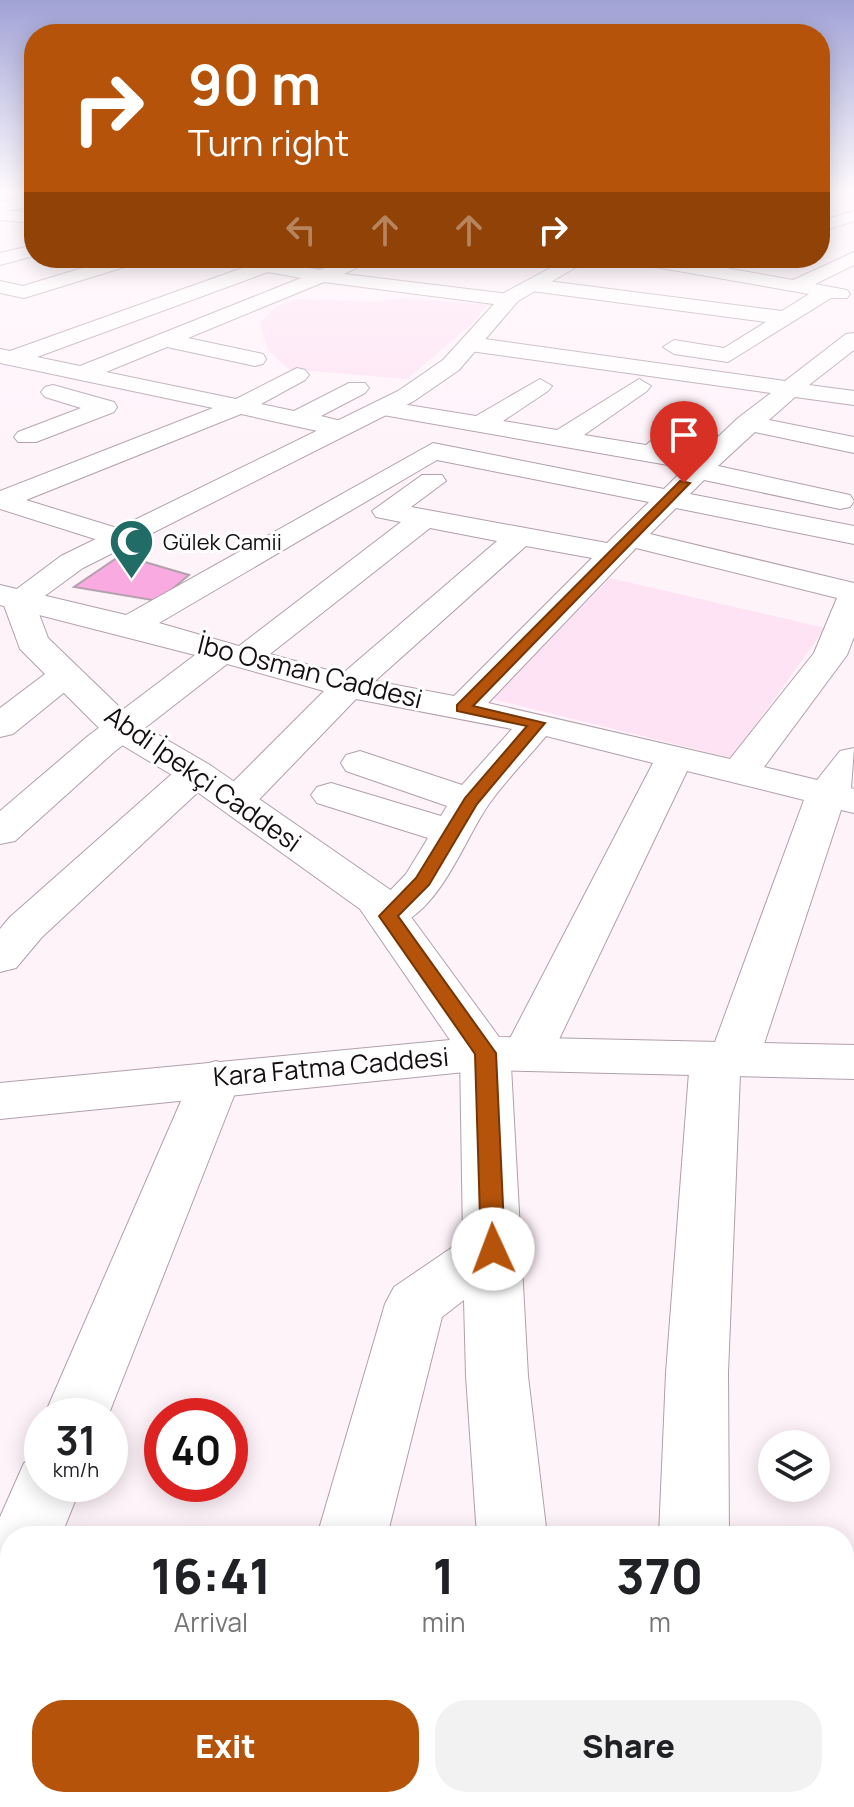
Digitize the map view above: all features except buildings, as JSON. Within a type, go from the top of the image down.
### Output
[{"type":"street","points":[[8,366],[239,276]]},
{"type":"street","points":[[72,371],[167,340],[314,276]]},
{"type":"street","points":[[72,371],[314,276]]},
{"type":"street","points":[[326,276],[517,303],[838,295]]},
{"type":"street","points":[[340,297],[370,283],[376,276]]},
{"type":"street","points":[[795,286],[815,276]]},
{"type":"street","points":[[0,287],[24,292],[72,277]]},
{"type":"street","points":[[742,277],[838,295]]},
{"type":"street","points":[[648,344],[728,355],[786,318],[838,295]]},
{"type":"street","points":[[611,318],[645,299]]},
{"type":"street","points":[[9,598],[72,562],[406,396],[517,303],[645,299],[786,318]]},
{"type":"street","points":[[517,303],[639,386],[722,390]]},
{"type":"street","points":[[517,303],[553,353],[722,390],[848,438]]},
{"type":"street","points":[[669,326],[755,338]]},
{"type":"street","points":[[463,708],[707,461],[767,406],[854,339]]},
{"type":"street","points":[[167,340],[255,359],[176,392]]},
{"type":"street","points":[[8,366],[72,371],[340,428]]},
{"type":"street","points":[[8,366],[105,407],[27,437]]},
{"type":"street","points":[[9,504],[108,458],[240,406],[297,375]]},
{"type":"street","points":[[481,424],[540,386]]},
{"type":"street","points":[[562,438],[639,386]]},
{"type":"street","points":[[297,419],[357,388]]},
{"type":"street","points":[[767,406],[854,398]]},
{"type":"street","points":[[383,408],[651,454],[854,478]]},
{"type":"street","points":[[651,454],[690,420]]},
{"type":"street","points":[[0,430],[108,458]]},
{"type":"street","points":[[13,459],[63,446]]},
{"type":"street","points":[[131,626],[433,451],[671,496],[854,535]]},
{"type":"street","points":[[468,458],[386,511],[520,536],[623,546],[763,571],[852,604],[842,658],[740,772]]},
{"type":"street","points":[[707,461],[854,504]]},
{"type":"street","points":[[9,504],[120,538]]},
{"type":"street","points":[[0,832],[120,728],[232,655],[425,518]]},
{"type":"street","points":[[763,571],[808,525]]},
{"type":"street","points":[[236,801],[348,687],[520,536]]},
{"type":"street","name":"İbo Osman Caddesi","points":[[9,598],[131,626],[348,687],[538,723],[840,797]]},
{"type":"street","name":"Abdi İpekçi Caddesi","points":[[9,598],[32,642],[120,728],[196,773],[376,900],[506,1054]]},
{"type":"street","points":[[0,726],[65,675]]},
{"type":"street","points":[[388,916],[423,881],[461,817],[538,723]]},
{"type":"street","points":[[511,1526],[497,1376],[493,1249],[506,1054],[676,755]]},
{"type":"street","points":[[694,1526],[697,1373],[724,1059],[854,759]]},
{"type":"street","points":[[360,763],[461,817]]},
{"type":"street","points":[[0,958],[26,927],[196,773]]},
{"type":"street","points":[[331,795],[461,817]]},
{"type":"street","name":"Kara Fatma Caddesi","points":[[0,1101],[216,1078],[506,1054],[854,1062]]},
{"type":"street","points":[[83,1398],[216,1078]]},
{"type":"street","points":[[355,1526],[415,1304],[493,1249]]},
{"type":"street","points":[[30,1526],[40,1502]]},
{"type":"shaded area","points":[[407,298],[487,305],[475,321],[407,379],[289,369],[268,350],[260,322],[276,307],[297,299],[376,302]]},
{"type":"shaded area","points":[[610,578],[825,628],[732,758],[492,699]]},
{"type":"place","name":"Gülek Camii","points":[[132,581]]},
{"type":"route","points":[[493,1249],[485,1053],[388,916],[423,881],[470,801],[538,723],[463,708],[684,483]]}]
